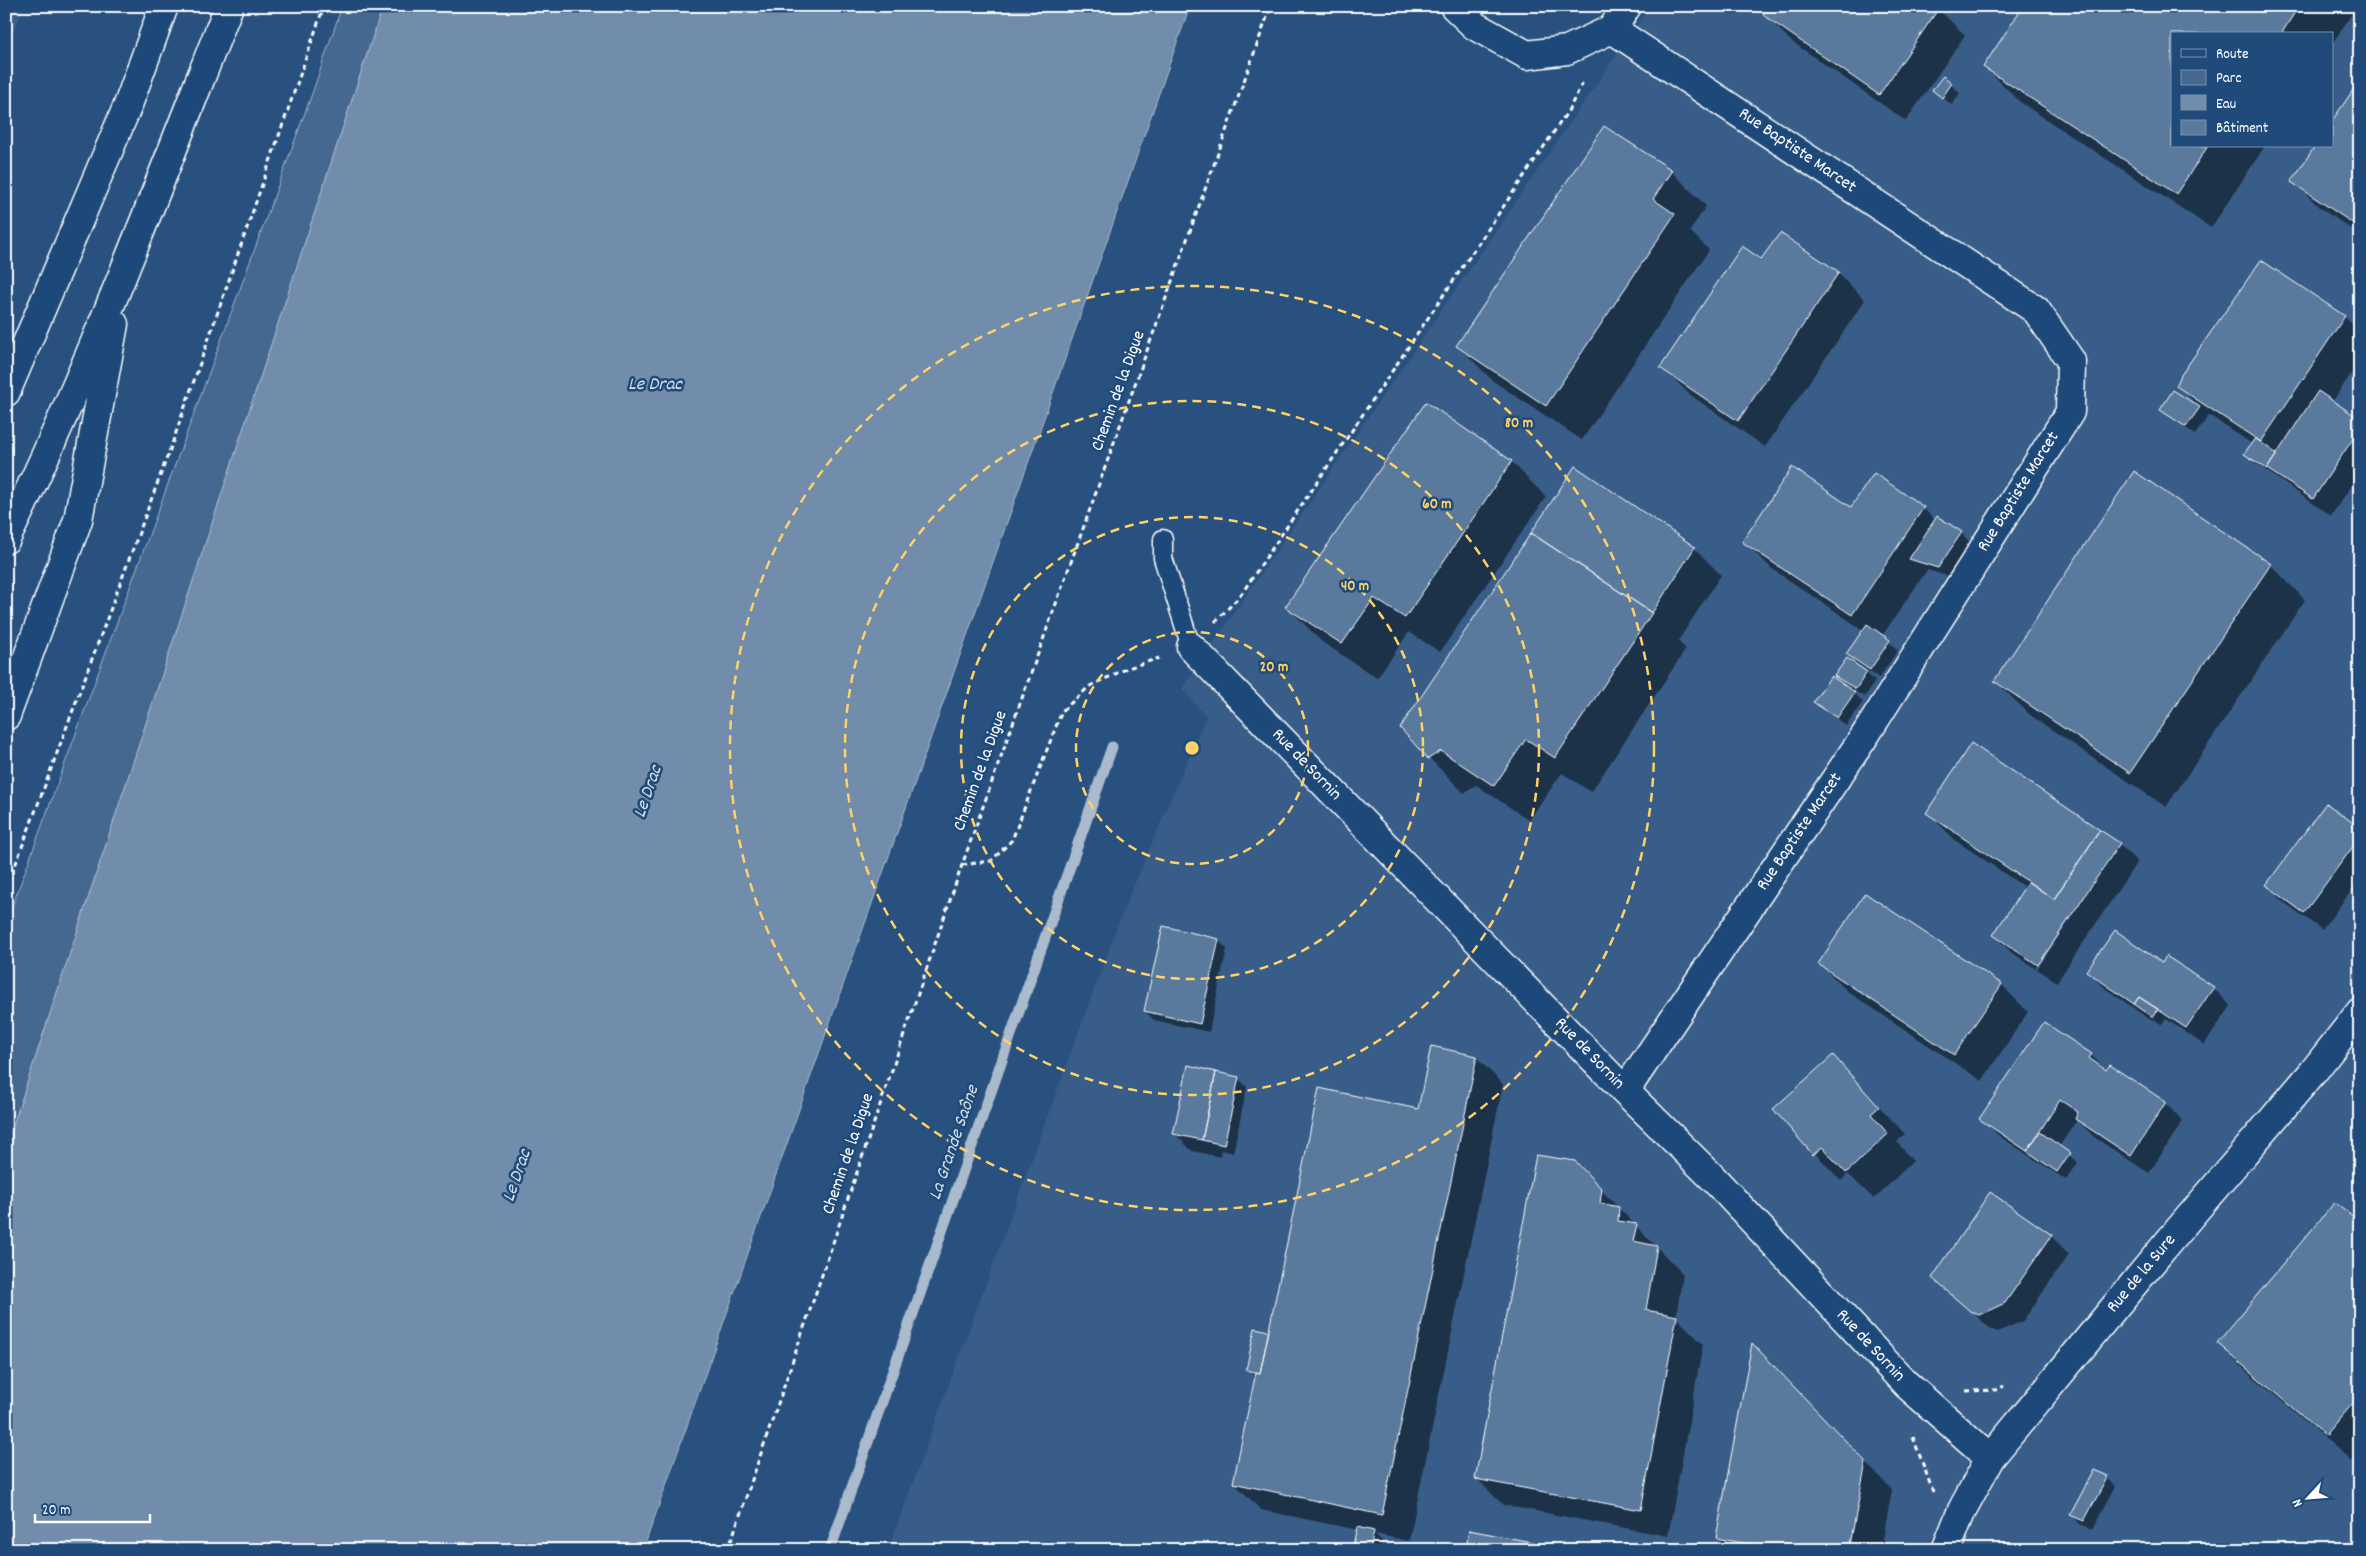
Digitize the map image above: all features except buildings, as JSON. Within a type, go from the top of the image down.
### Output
[{"type":"main road","points":[[6,392],[128,105],[164,6]]},
{"type":"main road","points":[[6,539],[75,388],[124,273],[230,6]]},
{"type":"main road","points":[[1454,6],[1475,26],[1527,55],[1567,50],[1612,29],[1627,6]]},
{"type":"main road","name":"Rue Baptiste Marcet","points":[[1612,29],[2036,310],[2071,360],[2070,412],[1866,734],[1625,1091]]},
{"type":"main road","points":[[6,716],[78,520],[124,273]]},
{"type":"main road","name":"Rue de Sornin","points":[[1191,647],[1625,1091],[1712,1177],[1906,1384],[1990,1458]]},
{"type":"main road","name":"Rue de la Sure","points":[[1946,1550],[1962,1510],[1990,1458],[2151,1263],[2313,1072],[2360,1012]]},
{"type":"lane","points":[[1163,539],[1163,558],[1191,647]]},
{"type":"path","points":[[6,890],[172,444],[324,6]]},
{"type":"path","name":"Chemin de la Digue","points":[[728,1550],[962,865],[1271,6]]},
{"type":"path","points":[[962,865],[990,861],[1012,840],[1062,711],[1090,686],[1128,668],[1191,647],[1240,596],[1568,111],[1585,78]]},
{"type":"shaded area","points":[[6,6],[25,6],[6,48]]},
{"type":"shaded area","points":[[1650,6],[2360,6],[2360,1550],[888,1550],[1123,911],[1206,716],[1182,689]]},
{"type":"green space","points":[[342,6],[383,6],[6,1147],[6,923],[313,91]]},
{"type":"water","name":"Le Drac","points":[[383,6],[1190,6],[643,1550],[6,1550],[6,1147]]},
{"type":"waterway","name":"La Grande Saône","points":[[830,1550],[1112,747]]}]
